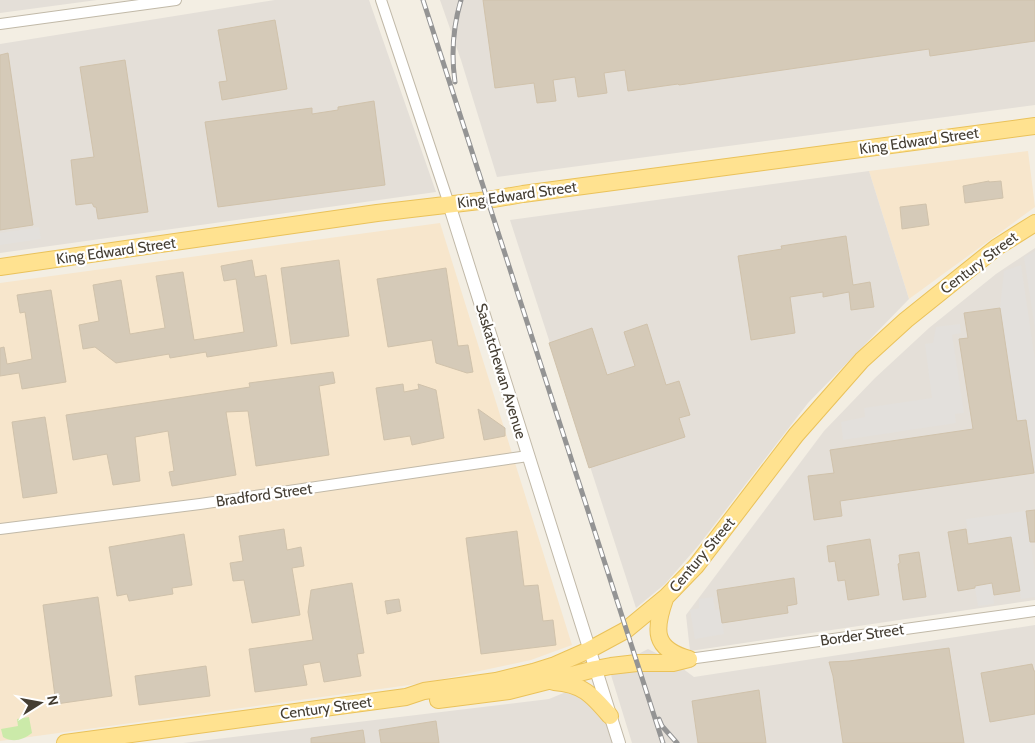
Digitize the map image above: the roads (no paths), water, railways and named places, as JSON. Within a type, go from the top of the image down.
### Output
[{"type":"main road","name":"King Edward Street","points":[[0,267],[377,213],[1035,126]]},
{"type":"main road","points":[[1017,128],[1035,141]]},
{"type":"main road","name":"Century Street","points":[[65,743],[406,697],[424,691],[496,681],[521,675],[556,664],[589,650],[626,630],[666,597],[696,566],[796,436],[862,360],[912,315],[997,247],[1035,224]]},
{"type":"main road","points":[[666,597],[659,619],[660,639],[670,652],[689,659]]},
{"type":"main road","points":[[406,697],[421,700],[448,699],[509,691],[595,669],[637,663],[673,663],[689,659]]},
{"type":"main road","points":[[547,682],[570,684],[581,688],[597,700],[610,716]]},
{"type":"street","points":[[0,24],[176,0]]},
{"type":"street","name":"Saskatchewan Avenue","points":[[381,0],[449,204],[619,743]]},
{"type":"street","name":"Bradford Street","points":[[0,529],[200,504],[528,456]]},
{"type":"street","name":"Border Street","points":[[689,659],[1035,611]]},
{"type":"railway","points":[[423,0],[663,743]]},
{"type":"railway","points":[[455,82],[454,41],[456,20],[461,0]]},
{"type":"railway","points":[[659,719],[662,726],[677,743]]}]
